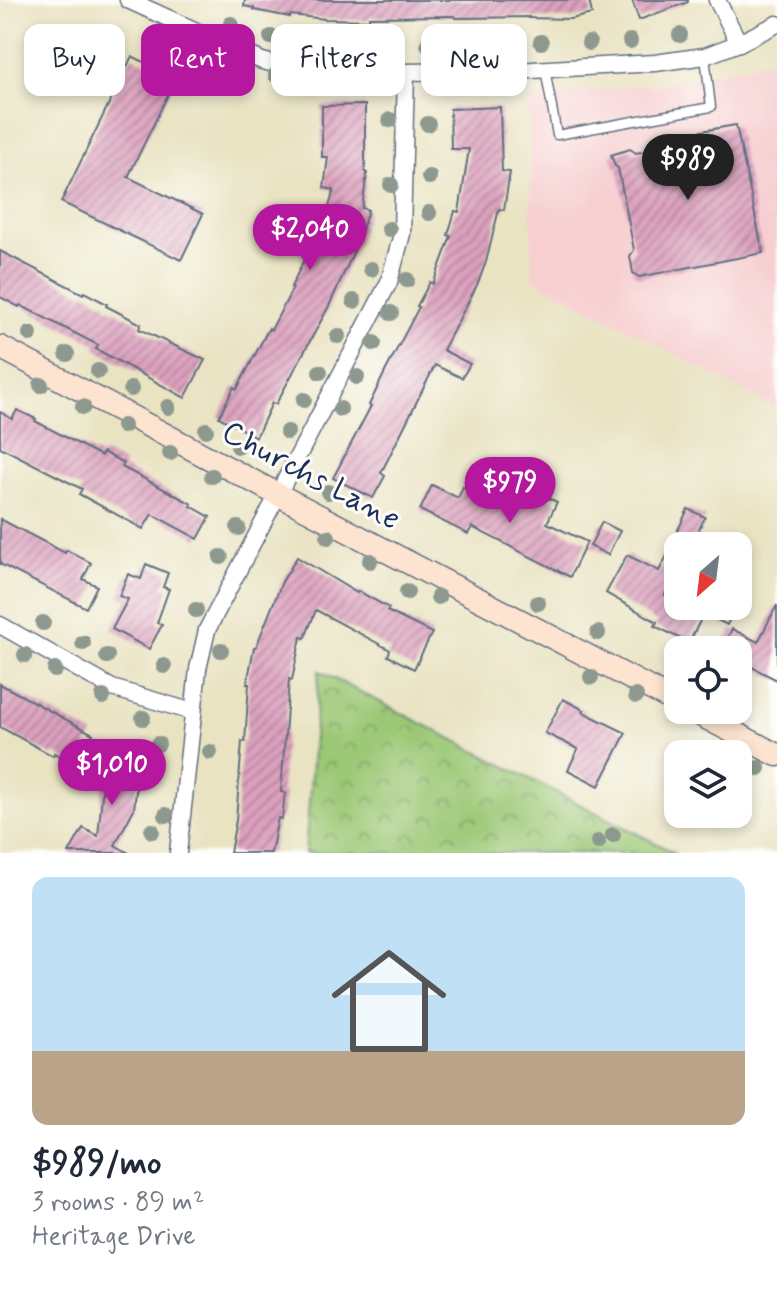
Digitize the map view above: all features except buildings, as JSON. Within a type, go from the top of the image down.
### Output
[{"type":"street","points":[[128,0],[262,61],[296,69],[406,72],[655,63],[705,56],[777,24]]},
{"type":"street","points":[[717,0],[739,43]]},
{"type":"street","points":[[178,853],[198,669],[207,630],[389,282],[402,234],[406,72]]},
{"type":"street","name":"Churchs Lane","points":[[0,347],[664,696]]},
{"type":"street","points":[[0,625],[112,688],[193,712]]},
{"type":"street","points":[[718,724],[777,755]]},
{"type":"lane","points":[[545,68],[557,135],[711,107],[705,56]]},
{"type":"shaded area","points":[[777,58],[777,409],[532,278],[529,99],[683,81]]},
{"type":"green space","points":[[319,671],[675,853],[305,853]]}]
